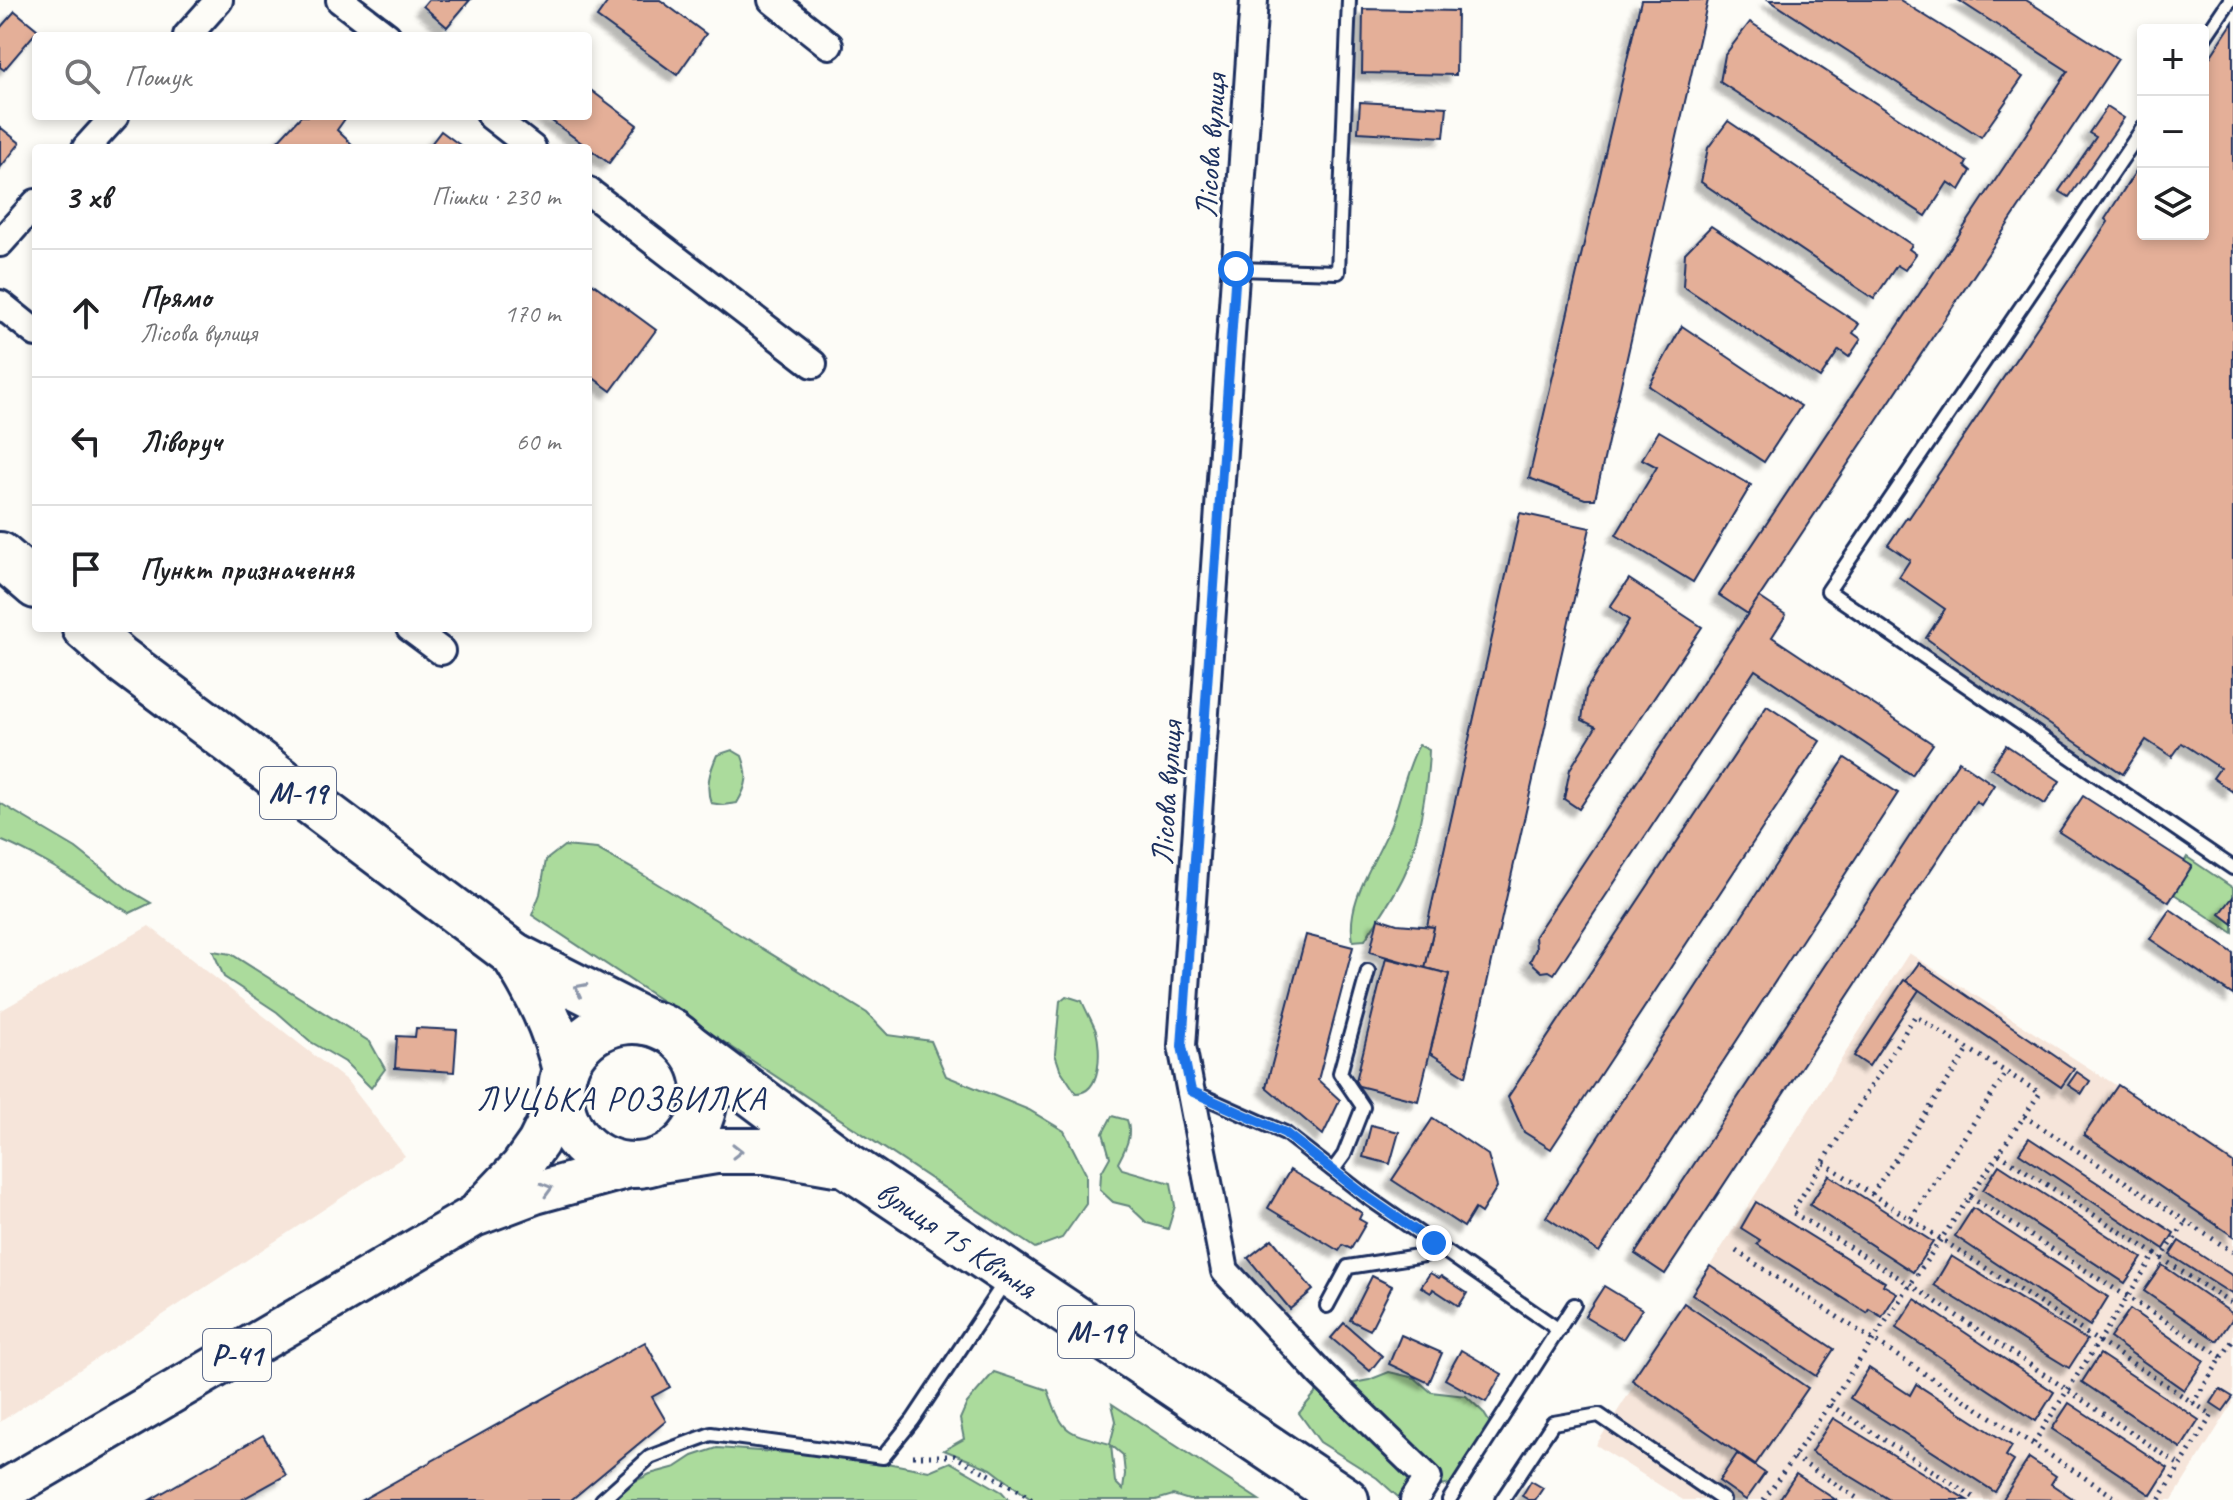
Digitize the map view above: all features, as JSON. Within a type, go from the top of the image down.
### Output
[{"type":"highway","points":[[0,555],[32,583]]},
{"type":"highway","name":"М-19","points":[[90,632],[119,658],[514,955],[646,1022],[669,1030],[687,1045]]},
{"type":"highway","name":"М-19","points":[[514,955],[543,1002],[558,1039],[565,1116],[575,1136],[591,1152],[611,1162],[646,1163]]},
{"type":"highway","points":[[563,1082],[575,1052],[589,1037],[606,1026],[626,1021],[646,1022]]},
{"type":"highway","points":[[646,1163],[679,1149],[695,1131],[703,1110],[705,1087],[699,1065],[687,1045]]},
{"type":"highway","name":"вулиця 15 Квітня","points":[[687,1045],[847,1165],[1346,1500]]},
{"type":"highway","name":"вулиця 15 Квітня","points":[[646,1163],[716,1151],[766,1151],[847,1165]]},
{"type":"main road","name":"Р-41","points":[[474,1216],[521,1167],[538,1143],[563,1082]]},
{"type":"main road","name":"Р-41","points":[[0,1493],[474,1216],[535,1193],[646,1163]]},
{"type":"street","points":[[191,32],[219,0]]},
{"type":"street","points":[[340,0],[382,32]]},
{"type":"street","points":[[772,0],[829,45]]},
{"type":"street","name":"Лісова вулиця","points":[[1254,0],[1182,1046],[1225,1271],[1321,1374],[1428,1478],[1414,1500]]},
{"type":"street","points":[[90,144],[111,120]]},
{"type":"street","points":[[496,120],[527,144]]},
{"type":"street","points":[[592,194],[813,364]]},
{"type":"street","points":[[0,243],[32,207]]},
{"type":"street","points":[[0,304],[32,330]]},
{"type":"street","points":[[415,632],[441,651]]},
{"type":"lane","points":[[1236,269],[1338,272],[1349,0]]},
{"type":"lane","points":[[2209,31],[2230,0]]},
{"type":"lane","points":[[2137,137],[1828,591],[2233,868]]},
{"type":"lane","points":[[1333,1170],[1344,1155],[1363,1107],[1340,1073],[1368,971]]},
{"type":"lane","points":[[1191,1091],[1285,1133],[1559,1330]]},
{"type":"lane","points":[[1327,1306],[1348,1267],[1424,1255],[1434,1243]]},
{"type":"lane","points":[[602,1500],[650,1457],[711,1434],[883,1457],[913,1420],[1010,1274]]},
{"type":"lane","points":[[1449,1500],[1574,1305]]},
{"type":"lane","points":[[1502,1500],[1553,1423],[1599,1415],[1723,1500]]},
{"type":"path","points":[[1764,1500],[1830,1405],[1874,1340],[1911,1285],[1942,1239],[2024,1116],[2040,1093],[1915,1016],[1792,1212],[1911,1285],[2181,1466]]},
{"type":"path","points":[[1872,1194],[1969,1049]]},
{"type":"path","points":[[1911,1218],[2007,1072]]},
{"type":"path","points":[[2024,1116],[2233,1252]]},
{"type":"path","points":[[1999,1154],[2233,1305]]},
{"type":"path","points":[[1824,1163],[2212,1415],[2159,1500]]},
{"type":"path","points":[[1970,1197],[2222,1357]]},
{"type":"path","points":[[2161,1259],[2185,1223]]},
{"type":"path","points":[[1736,1251],[2119,1500]]},
{"type":"path","points":[[2033,1444],[2155,1254]]},
{"type":"path","points":[[2193,1403],[2233,1340]]},
{"type":"path","points":[[1830,1405],[1978,1500]]},
{"type":"path","points":[[883,1457],[954,1456],[1032,1500]]},
{"type":"path","points":[[1794,1457],[1860,1500]]},
{"type":"shaded area","points":[[149,926],[347,1081],[405,1156],[0,1422],[0,1011]]},
{"type":"shaded area","points":[[1909,953],[2233,1160],[2233,1403],[2172,1500],[1683,1500],[1596,1445]]},
{"type":"green space","points":[[1419,745],[1429,750],[1422,811],[1411,858],[1397,889],[1365,940],[1353,941],[1352,925],[1358,895],[1392,822]]},
{"type":"green space","points":[[732,750],[742,756],[744,763],[746,780],[743,791],[737,803],[711,803],[708,785],[714,761],[717,755]]},
{"type":"green space","points":[[0,803],[76,848],[129,890],[151,903],[130,913],[50,865],[0,840]]},
{"type":"green space","points":[[564,846],[597,849],[635,870],[867,1013],[888,1035],[931,1041],[946,1076],[1029,1110],[1064,1131],[1086,1174],[1086,1204],[1062,1238],[1035,1248],[532,915],[540,894],[546,860]]},
{"type":"green space","points":[[2187,857],[2233,888],[2233,933],[2171,892],[2170,887]]},
{"type":"green space","points":[[213,951],[231,954],[370,1042],[385,1069],[371,1088],[345,1062],[311,1042],[277,1012],[224,977]]},
{"type":"green space","points":[[1066,996],[1082,1001],[1096,1031],[1099,1048],[1098,1069],[1091,1086],[1076,1093],[1060,1069],[1055,1054],[1060,1001]]},
{"type":"green space","points":[[1112,1116],[1127,1120],[1129,1126],[1127,1142],[1118,1163],[1122,1169],[1171,1183],[1175,1206],[1168,1229],[1147,1223],[1129,1206],[1113,1202],[1100,1190],[1101,1173],[1110,1157],[1103,1133]]},
{"type":"green space","points":[[994,1372],[1048,1390],[1058,1416],[1068,1429],[1110,1444],[1116,1421],[1112,1404],[1259,1500],[1189,1500],[1173,1495],[1156,1500],[1032,1500],[991,1469],[944,1450],[964,1439],[960,1419],[967,1403]],"holes":[[[1111,1445],[1123,1455],[1125,1474],[1123,1490],[1115,1482]]]},
{"type":"green space","points":[[1389,1372],[1415,1378],[1431,1392],[1466,1396],[1483,1412],[1495,1431],[1475,1445],[1450,1484],[1398,1497],[1377,1478],[1320,1442],[1299,1413],[1318,1390],[1369,1380]]},
{"type":"green space","points":[[717,1448],[860,1458],[929,1471],[950,1462],[1002,1492],[1009,1500],[587,1500],[612,1497],[650,1474],[676,1467],[693,1456]]},
{"type":"building","points":[[428,0],[470,0],[447,27],[423,6]]},
{"type":"building","points":[[609,0],[660,0],[706,34],[677,75],[597,17]]},
{"type":"building","points":[[1641,0],[1708,0],[1595,499],[1585,499],[1529,478]]},
{"type":"building","points":[[1769,0],[1900,0],[2023,77],[1981,137]]},
{"type":"building","points":[[1958,0],[2026,0],[2118,59],[1748,614],[1719,595],[2068,71]]},
{"type":"building","points":[[1363,9],[1457,11],[1456,75],[1362,73]]},
{"type":"building","points":[[15,11],[38,30],[32,32],[32,37],[4,70],[0,67],[0,28]]},
{"type":"building","points":[[1750,22],[1967,162],[1965,166],[1971,171],[1960,190],[1948,182],[1926,216],[1720,82],[1725,55]]},
{"type":"building","points":[[2233,22],[2233,792],[2213,778],[2220,768],[2182,743],[2172,757],[2146,740],[2123,774],[1978,676],[1926,638],[1945,609],[1899,577],[1910,560],[1888,545],[2108,222],[2105,219],[2137,169],[2137,240],[2209,240],[2209,59]]},
{"type":"building","points":[[592,91],[637,125],[609,163],[592,151],[592,144],[583,144],[550,120],[592,120]]},
{"type":"building","points":[[1360,102],[1447,107],[1444,137],[1358,132]]},
{"type":"building","points":[[2107,107],[2124,118],[2069,197],[2059,191],[2096,137],[2089,133]]},
{"type":"building","points":[[297,120],[344,120],[337,130],[352,144],[275,144]]},
{"type":"building","points":[[1728,121],[1912,245],[1909,249],[1916,254],[1905,270],[1897,265],[1874,299],[1701,182],[1708,148]]},
{"type":"building","points":[[0,127],[20,143],[0,168]]},
{"type":"building","points":[[441,131],[459,144],[431,144]]},
{"type":"building","points":[[1711,226],[1859,324],[1853,333],[1861,339],[1849,357],[1839,350],[1820,378],[1683,286],[1685,253]]},
{"type":"building","points":[[592,283],[656,330],[611,391],[592,377]]},
{"type":"building","points":[[1682,326],[1801,406],[1764,462],[1649,386]]},
{"type":"building","points":[[1659,431],[1751,485],[1693,582],[1616,535],[1657,467],[1642,459]]},
{"type":"building","points":[[1520,513],[1590,528],[1466,1076],[1430,1053],[1449,974],[1425,968],[1434,927],[1427,926]]},
{"type":"building","points":[[1629,579],[1702,627],[1579,809],[1564,799],[1570,769],[1596,727],[1582,720],[1586,690],[1629,620],[1610,607]]},
{"type":"building","points":[[1759,597],[1786,615],[1772,637],[1933,744],[1912,775],[1755,670],[1554,974],[1542,972],[1530,961],[1536,949],[1535,936]]},
{"type":"building","points":[[1767,706],[1820,741],[1551,1149],[1524,1132],[1508,1097]]},
{"type":"building","points":[[2006,745],[2060,781],[2045,804],[1991,768]]},
{"type":"building","points":[[1845,758],[1898,793],[1599,1252],[1546,1217]]},
{"type":"building","points":[[1959,761],[1994,785],[1981,805],[1976,801],[1665,1274],[1635,1254]]},
{"type":"building","points":[[2083,796],[2192,866],[2169,902],[2059,832]]},
{"type":"building","points":[[2233,897],[2233,924],[2220,914]]},
{"type":"building","points":[[2170,909],[2233,953],[2233,995],[2150,939]]},
{"type":"building","points":[[1378,918],[1397,924],[1434,927],[1425,968],[1370,952]]},
{"type":"building","points":[[1306,935],[1353,947],[1318,1080],[1340,1100],[1323,1135],[1266,1087]]},
{"type":"building","points":[[1386,958],[1449,974],[1418,1101],[1355,1085]]},
{"type":"building","points":[[1919,963],[2074,1069],[2061,1087],[1906,981]]},
{"type":"building","points":[[1904,980],[1919,990],[1869,1066],[1854,1056]]},
{"type":"building","points":[[416,1028],[457,1030],[454,1072],[395,1068],[397,1036],[415,1037]]},
{"type":"building","points":[[2077,1072],[2090,1081],[2082,1094],[2068,1085]]},
{"type":"building","points":[[2118,1085],[2233,1163],[2233,1236],[2084,1135]]},
{"type":"building","points":[[1433,1118],[1488,1155],[1497,1187],[1481,1213],[1475,1209],[1464,1227],[1392,1180]]},
{"type":"building","points":[[1371,1125],[1399,1132],[1390,1164],[1363,1157]]},
{"type":"building","points":[[2029,1138],[2174,1233],[2164,1249],[2019,1153]]},
{"type":"building","points":[[1999,1165],[2142,1258],[2125,1283],[1983,1190]]},
{"type":"building","points":[[1290,1170],[1362,1213],[1359,1219],[1366,1223],[1351,1249],[1343,1245],[1339,1251],[1268,1208]]},
{"type":"building","points":[[1829,1175],[1933,1242],[1913,1272],[1810,1205]]},
{"type":"building","points":[[1756,1202],[1885,1282],[1883,1285],[1897,1293],[1882,1317],[1869,1309],[1867,1313],[1757,1244],[1760,1240],[1741,1228]]},
{"type":"building","points":[[1973,1208],[2108,1297],[2090,1326],[1955,1236]]},
{"type":"building","points":[[1272,1239],[1313,1290],[1290,1309],[1248,1258]]},
{"type":"building","points":[[2179,1241],[2233,1276],[2233,1295],[2170,1255]]},
{"type":"building","points":[[1951,1256],[2087,1340],[2069,1368],[1934,1285]]},
{"type":"building","points":[[2162,1265],[2233,1314],[2217,1341],[2144,1291]]},
{"type":"building","points":[[1710,1266],[1834,1349],[1816,1376],[1692,1294]]},
{"type":"building","points":[[1430,1273],[1439,1278],[1441,1276],[1467,1293],[1459,1306],[1433,1289],[1431,1293],[1421,1287]]},
{"type":"building","points":[[1372,1276],[1392,1286],[1370,1330],[1350,1320]]},
{"type":"building","points":[[1604,1286],[1642,1309],[1623,1339],[1585,1316]]},
{"type":"building","points":[[1915,1299],[2054,1392],[2036,1421],[1896,1328]]},
{"type":"building","points":[[1684,1303],[1808,1388],[1755,1465],[1632,1380]]},
{"type":"building","points":[[2130,1309],[2204,1361],[2184,1390],[2110,1338]]},
{"type":"building","points":[[1344,1323],[1382,1356],[1370,1371],[1331,1338]]},
{"type":"building","points":[[1401,1335],[1442,1353],[1429,1383],[1389,1364]]},
{"type":"building","points":[[645,1342],[670,1387],[652,1397],[666,1421],[571,1500],[362,1500]]},
{"type":"building","points":[[1461,1350],[1502,1374],[1486,1402],[1445,1379]]},
{"type":"building","points":[[2100,1354],[2199,1420],[2181,1448],[2082,1382]]},
{"type":"building","points":[[1869,1368],[1910,1395],[1916,1384],[2012,1446],[2006,1456],[2014,1461],[1995,1492],[1850,1398]]},
{"type":"building","points":[[2220,1389],[2233,1397],[2223,1411],[2211,1403]]},
{"type":"building","points":[[2069,1403],[2168,1468],[2151,1495],[2052,1429]]},
{"type":"building","points":[[1833,1418],[1967,1500],[1890,1500],[1811,1452]]},
{"type":"building","points":[[263,1435],[286,1475],[241,1500],[150,1500]]},
{"type":"building","points":[[1737,1454],[1765,1473],[1746,1500],[1719,1481]]},
{"type":"building","points":[[2029,1458],[2056,1476],[2051,1484],[2075,1500],[2003,1499]]},
{"type":"building","points":[[1796,1474],[1836,1500],[1779,1500]]},
{"type":"building","points":[[1531,1481],[1543,1488],[1535,1500],[1522,1496]]},
{"type":"district","name":"ЛУЦЬКА РОЗВИЛКА","points":[[622,1098]]},
{"type":"route","points":[[1236,269],[1182,1046],[1191,1091],[1285,1133],[1367,1197],[1434,1243]]}]
